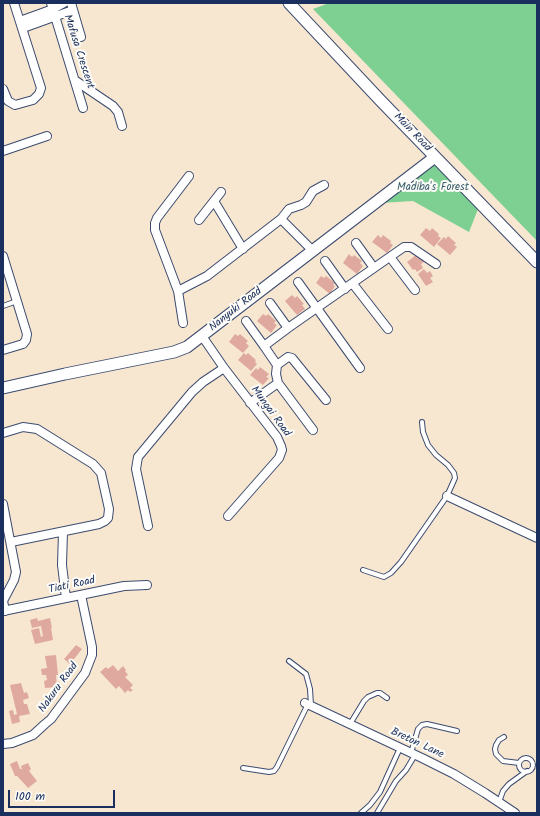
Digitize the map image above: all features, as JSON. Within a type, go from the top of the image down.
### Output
[{"type":"street","points":[[3,89],[8,101],[15,105],[33,100],[41,88],[14,3]]},
{"type":"street","points":[[21,25],[53,10],[64,3]]},
{"type":"street","name":"Main Road","points":[[289,3],[537,262]]},
{"type":"street","points":[[53,10],[72,6],[81,37]]},
{"type":"street","name":"Mafusa Crescent","points":[[53,10],[84,108]]},
{"type":"street","points":[[76,81],[113,106],[118,112],[122,126]]},
{"type":"street","points":[[3,151],[47,136]]},
{"type":"street","name":"Nanyuki Road","points":[[3,388],[174,352],[187,346],[435,157]]},
{"type":"street","points":[[183,323],[178,291],[156,233],[155,223],[189,176]]},
{"type":"street","points":[[178,291],[207,276],[282,219],[289,209],[306,202],[316,188],[324,185]]},
{"type":"street","points":[[199,220],[221,192]]},
{"type":"street","points":[[214,201],[243,249]]},
{"type":"street","points":[[282,219],[313,251]]},
{"type":"street","points":[[356,243],[374,268]]},
{"type":"street","points":[[264,346],[316,307],[353,284],[404,247],[409,246],[436,264]]},
{"type":"street","points":[[3,256],[27,338],[20,346],[3,350]]},
{"type":"street","points":[[390,257],[415,290]]},
{"type":"street","points":[[325,261],[345,289]]},
{"type":"street","points":[[298,282],[360,368]]},
{"type":"street","points":[[353,284],[388,329]]},
{"type":"street","points":[[270,303],[288,328]]},
{"type":"street","points":[[246,321],[277,365],[276,374],[278,382],[313,430]]},
{"type":"street","name":"Mungai Road","points":[[202,336],[282,446],[279,458],[228,516]]},
{"type":"street","points":[[277,365],[285,358],[292,358],[326,400]]},
{"type":"street","points":[[148,526],[136,469],[138,457],[192,392],[203,382],[224,368]]},
{"type":"street","points":[[250,403],[278,382]]},
{"type":"street","points":[[3,433],[23,427],[37,429],[93,464],[101,473],[109,509],[108,518],[98,524],[11,542]]},
{"type":"street","points":[[447,496],[537,538]]},
{"type":"street","points":[[3,504],[16,572],[14,580],[3,601],[4,611]]},
{"type":"street","points":[[63,532],[62,565],[66,598]]},
{"type":"street","name":"Tiati Road","points":[[4,611],[124,586],[147,585]]},
{"type":"street","name":"Nakuru Road","points":[[3,744],[12,743],[33,735],[51,719],[85,673],[92,654],[92,647],[81,595]]},
{"type":"street","name":"Breton Lane","points":[[308,704],[454,774],[515,813]]},
{"type":"lane","points":[[3,306],[17,301]]},
{"type":"lane","points":[[363,570],[384,576],[391,573],[401,562],[447,496],[455,478],[454,473],[448,465],[436,455],[428,445],[423,432],[422,422]]},
{"type":"lane","points":[[243,768],[269,772],[274,771],[308,704],[310,689],[306,674],[288,661]]},
{"type":"lane","points":[[350,724],[368,697],[380,693],[387,698]]},
{"type":"lane","points":[[377,813],[396,781],[406,770],[413,754],[418,729],[422,725],[427,724],[457,731]]},
{"type":"lane","points":[[504,737],[499,740],[496,745],[496,754],[503,761],[519,764]]},
{"type":"lane","points":[[361,813],[370,805],[380,792],[400,748]]},
{"type":"lane","points":[[499,802],[503,791],[509,784],[531,769],[532,765],[530,759],[523,758],[519,764]]},
{"type":"lane","points":[[519,764],[521,770],[527,771]]},
{"type":"green space","points":[[329,3],[537,3],[537,241],[313,9]]},
{"type":"green space","name":"Madiba's Forest","points":[[436,163],[442,165],[478,209],[469,232],[413,201],[381,203]]},
{"type":"building","points":[[426,228],[430,231],[432,228],[441,238],[434,247],[420,235]]},
{"type":"building","points":[[378,235],[381,238],[383,235],[391,241],[390,243],[393,245],[387,253],[372,242]]},
{"type":"building","points":[[448,236],[456,243],[454,245],[457,247],[450,255],[437,244],[444,237],[446,239]]},
{"type":"building","points":[[349,254],[352,257],[354,255],[362,261],[360,263],[363,266],[357,274],[343,263]]},
{"type":"building","points":[[416,255],[419,259],[421,257],[424,262],[421,264],[423,268],[417,272],[415,269],[413,270],[407,262]]},
{"type":"building","points":[[424,269],[427,273],[430,271],[433,276],[430,278],[433,282],[426,286],[418,274]]},
{"type":"building","points":[[321,276],[324,278],[326,276],[335,283],[333,285],[335,286],[330,294],[316,283]]},
{"type":"building","points":[[292,295],[295,298],[297,296],[304,304],[302,305],[305,309],[297,315],[285,301]]},
{"type":"building","points":[[263,314],[266,316],[268,314],[276,321],[274,323],[277,325],[271,333],[257,321]]},
{"type":"building","points":[[235,334],[238,336],[240,334],[248,341],[246,343],[249,346],[243,353],[229,342]]},
{"type":"building","points":[[244,353],[246,355],[248,353],[256,360],[255,362],[257,364],[251,371],[238,360]]},
{"type":"building","points":[[260,367],[269,374],[266,377],[269,378],[263,385],[250,375],[256,368],[258,370]]},
{"type":"building","points":[[37,618],[38,621],[50,618],[53,640],[35,644],[31,630],[39,628],[41,637],[43,636],[41,626],[32,628],[30,620]]},
{"type":"building","points":[[76,645],[82,649],[70,664],[64,659]]},
{"type":"building","points":[[56,655],[58,675],[56,675],[57,687],[45,688],[44,681],[47,680],[46,675],[42,675],[41,669],[47,668],[45,656]]},
{"type":"building","points":[[113,665],[118,671],[123,666],[128,675],[125,677],[133,685],[130,688],[133,690],[130,692],[128,690],[125,693],[119,686],[116,689],[100,672],[106,667],[108,669]]},
{"type":"building","points":[[21,683],[24,693],[27,692],[29,698],[23,700],[24,704],[27,704],[30,714],[19,716],[20,722],[12,724],[9,711],[13,710],[14,715],[17,714],[10,685]]},
{"type":"building","points":[[17,761],[20,769],[22,769],[21,766],[28,763],[31,769],[29,771],[37,781],[28,788],[17,776],[15,776],[10,764]]}]
